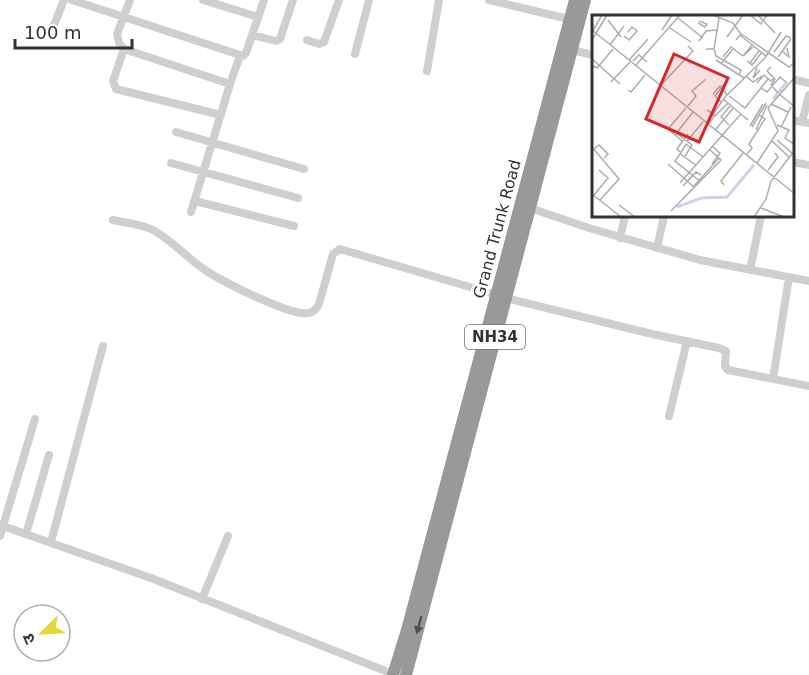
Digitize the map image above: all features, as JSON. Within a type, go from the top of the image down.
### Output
[{"type":"highway","name":"Grand Trunk Road","points":[[524,206],[572,50],[575,0]]},
{"type":"highway","name":"Grand Trunk Road","points":[[405,675],[524,206],[575,20],[585,0]]},
{"type":"highway","name":"Grand Trunk Road","points":[[393,675],[497,312]]},
{"type":"street","points":[[50,35],[64,0]]},
{"type":"street","points":[[72,0],[240,56]]},
{"type":"street","points":[[130,0],[117,39],[124,49],[230,84]]},
{"type":"street","points":[[203,0],[258,17]]},
{"type":"street","points":[[191,212],[230,84],[240,56],[246,53],[264,0]]},
{"type":"street","points":[[253,35],[276,41],[280,39],[293,0]]},
{"type":"street","points":[[307,40],[319,44],[324,42],[339,0]]},
{"type":"street","points":[[355,54],[369,0]]},
{"type":"street","points":[[427,71],[439,0]]},
{"type":"street","points":[[489,0],[575,20]]},
{"type":"street","points":[[124,49],[113,81],[116,89],[221,115]]},
{"type":"street","points":[[572,50],[592,55]]},
{"type":"street","points":[[794,79],[809,83]]},
{"type":"street","points":[[806,122],[809,95]]},
{"type":"street","points":[[176,132],[304,169]]},
{"type":"street","points":[[794,162],[809,165]]},
{"type":"street","points":[[171,163],[298,198]]},
{"type":"street","points":[[195,201],[294,226]]},
{"type":"street","points":[[524,206],[657,248],[706,261],[809,282]]},
{"type":"street","points":[[620,238],[625,218]]},
{"type":"street","points":[[657,248],[664,218]]},
{"type":"street","points":[[750,270],[761,218]]},
{"type":"street","points":[[113,220],[152,229],[215,276],[258,297],[299,312],[311,313],[316,309],[333,254],[340,249],[501,296],[723,349],[726,354],[725,366],[728,370],[809,386]]},
{"type":"street","points":[[774,379],[789,277]]},
{"type":"street","points":[[669,416],[687,341]]},
{"type":"street","points":[[51,542],[103,346]]},
{"type":"street","points":[[0,536],[1,525],[35,419]]},
{"type":"street","points":[[26,534],[49,455]]},
{"type":"street","points":[[1,525],[202,599],[393,675]]},
{"type":"street","points":[[202,599],[228,536]]}]
